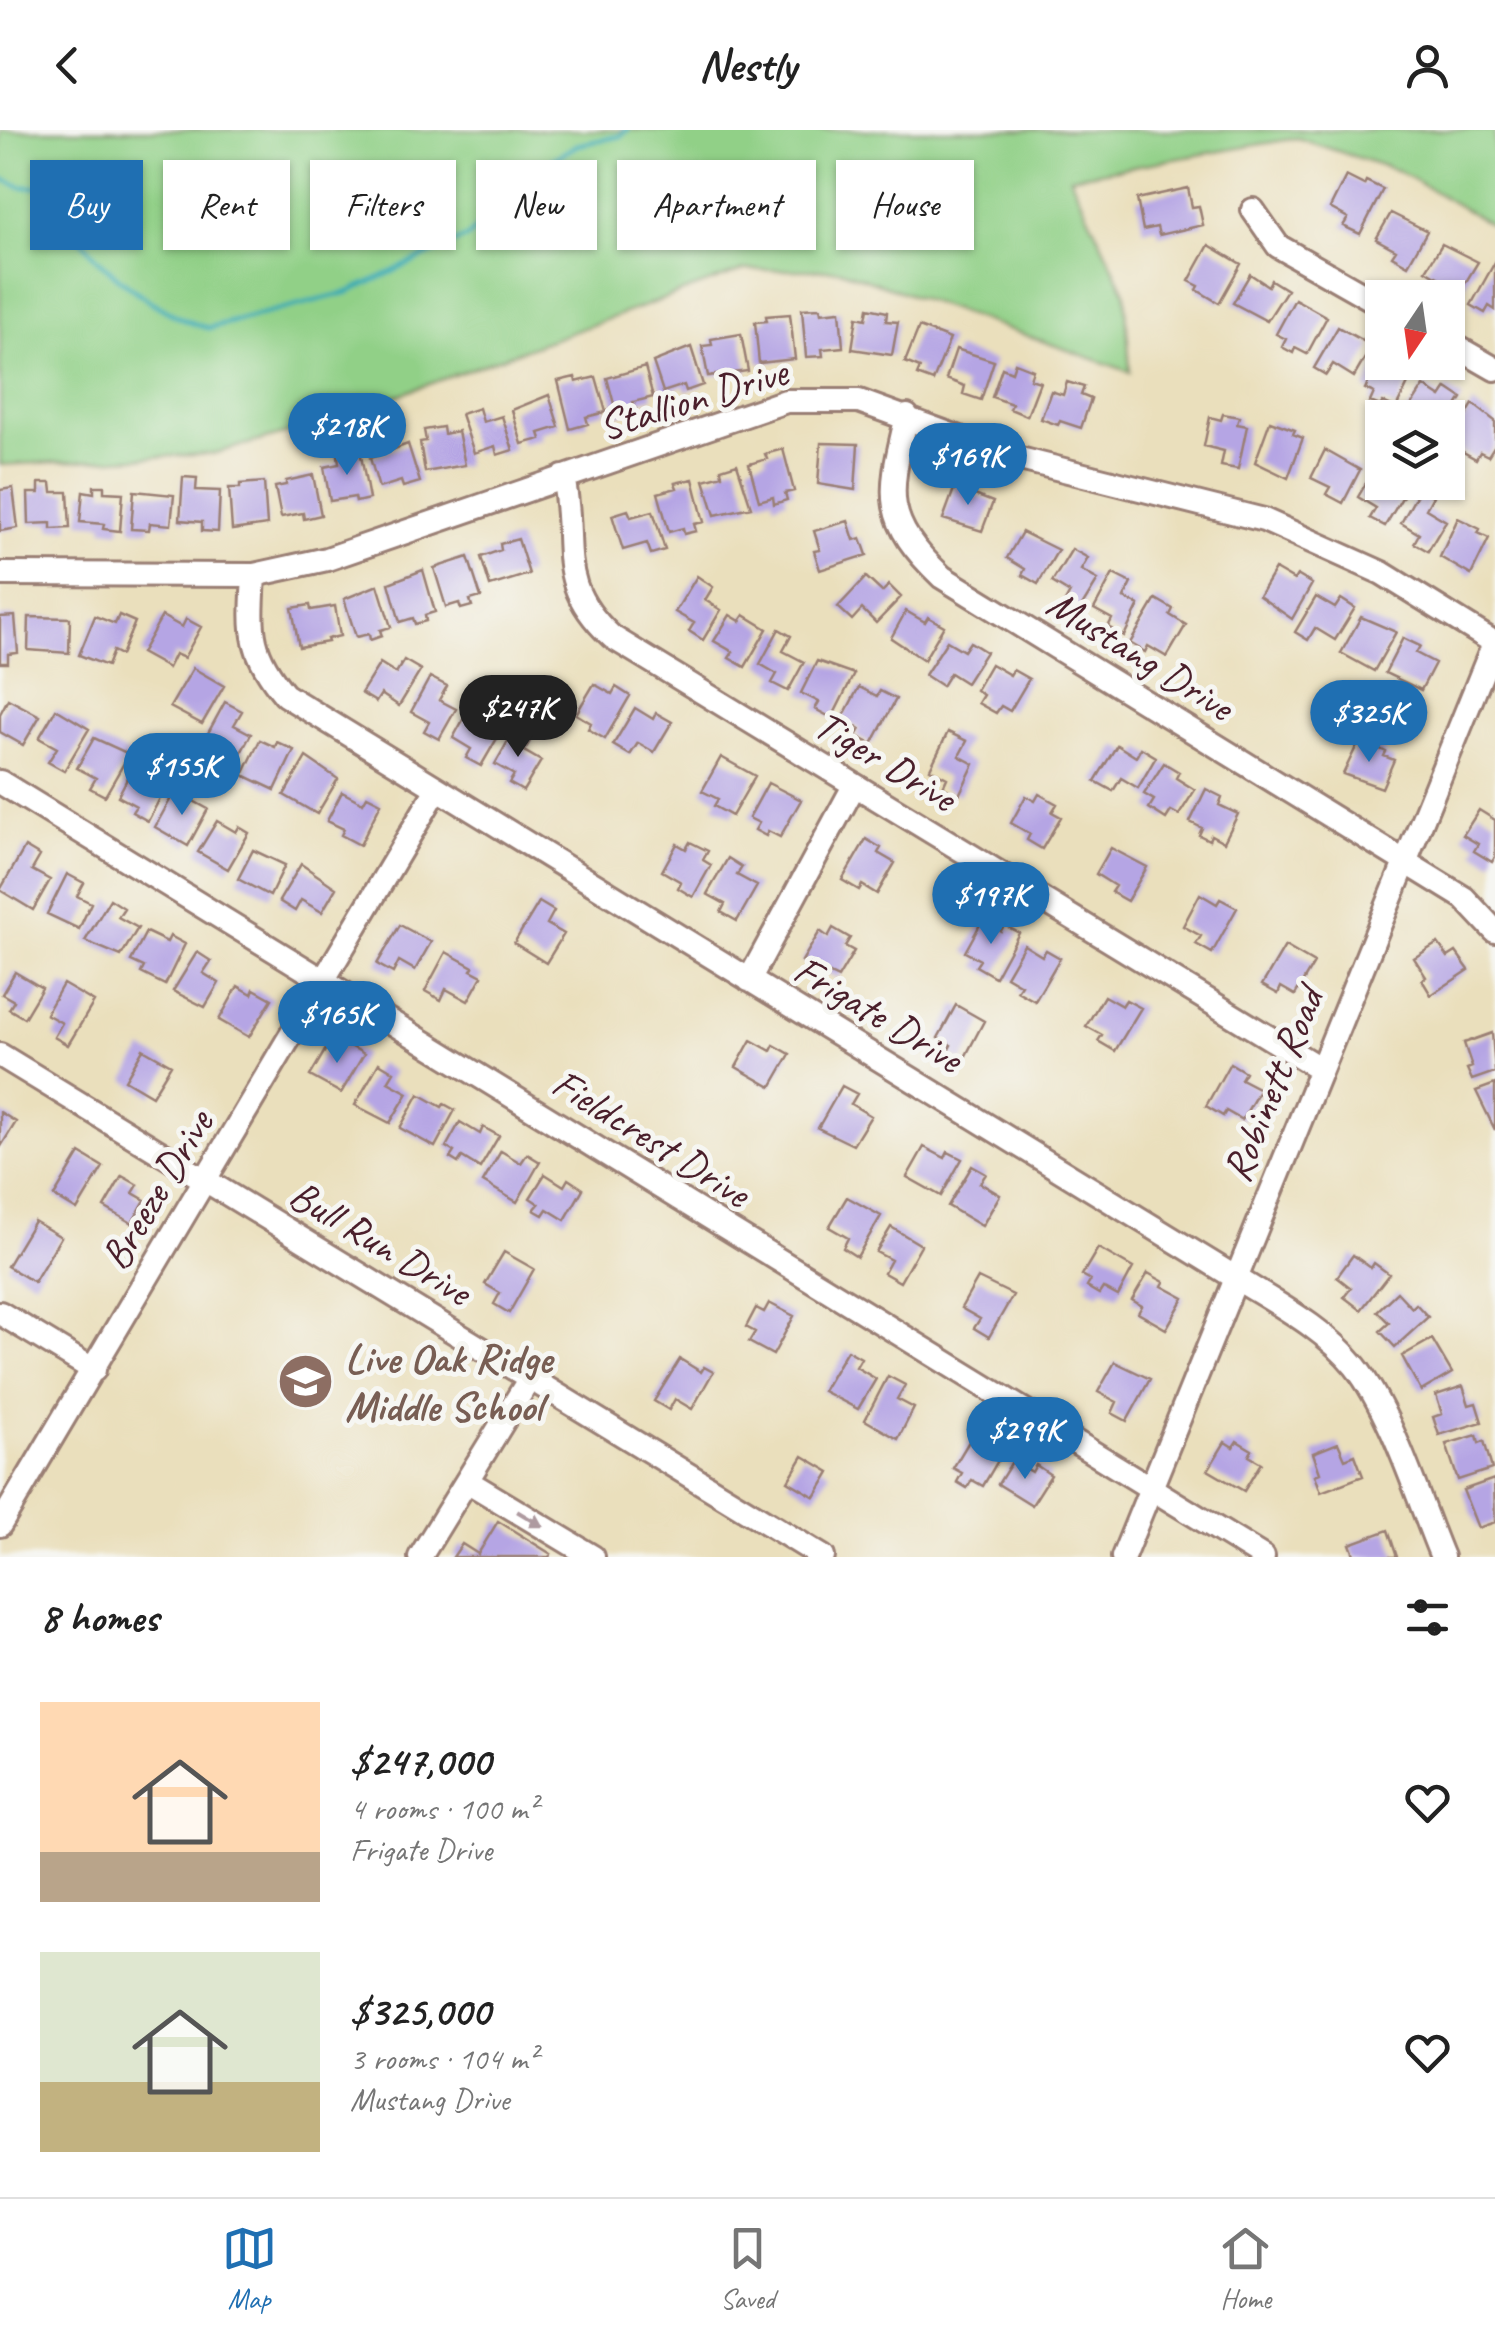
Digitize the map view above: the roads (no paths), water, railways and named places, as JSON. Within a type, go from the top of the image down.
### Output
[{"type":"street","points":[[1253,210],[1278,246],[1365,295]]},
{"type":"street","points":[[1465,352],[1495,369]]},
{"type":"street","name":"Stallion Drive","points":[[0,574],[254,575],[327,559],[786,401],[859,400],[1012,456],[1264,520],[1382,573],[1495,642]]},
{"type":"street","name":"Mustang Drive","points":[[907,416],[891,483],[901,528],[917,554],[942,577],[1464,898],[1495,931]]},
{"type":"street","name":"Tiger Drive","points":[[563,477],[570,508],[568,557],[574,582],[584,606],[612,637],[1319,1068]]},
{"type":"street","name":"Frigate Drive","points":[[254,575],[254,646],[263,669],[285,695],[1318,1332],[1355,1366],[1378,1404],[1442,1557]]},
{"type":"street","name":"Robinett Road","points":[[1123,1557],[1495,642]]},
{"type":"street","name":"Fieldcrest Drive","points":[[0,782],[1263,1557]]},
{"type":"street","points":[[749,980],[854,786]]},
{"type":"street","name":"Breeze Drive","points":[[0,1525],[437,788]]},
{"type":"street","name":"Bull Run Drive","points":[[0,1055],[822,1557]]},
{"type":"street","points":[[0,1313],[94,1370]]},
{"type":"street","points":[[420,1557],[530,1378]]},
{"type":"street","points":[[467,1480],[592,1557]]},
{"type":"waterway","points":[[0,178],[22,187],[48,187],[81,239],[106,267],[174,315],[208,328],[349,292],[469,236],[539,168],[577,145],[620,136],[627,130]]},
{"type":"place","name":"Live Oak Ridge Middle School","points":[[306,1382]]}]
